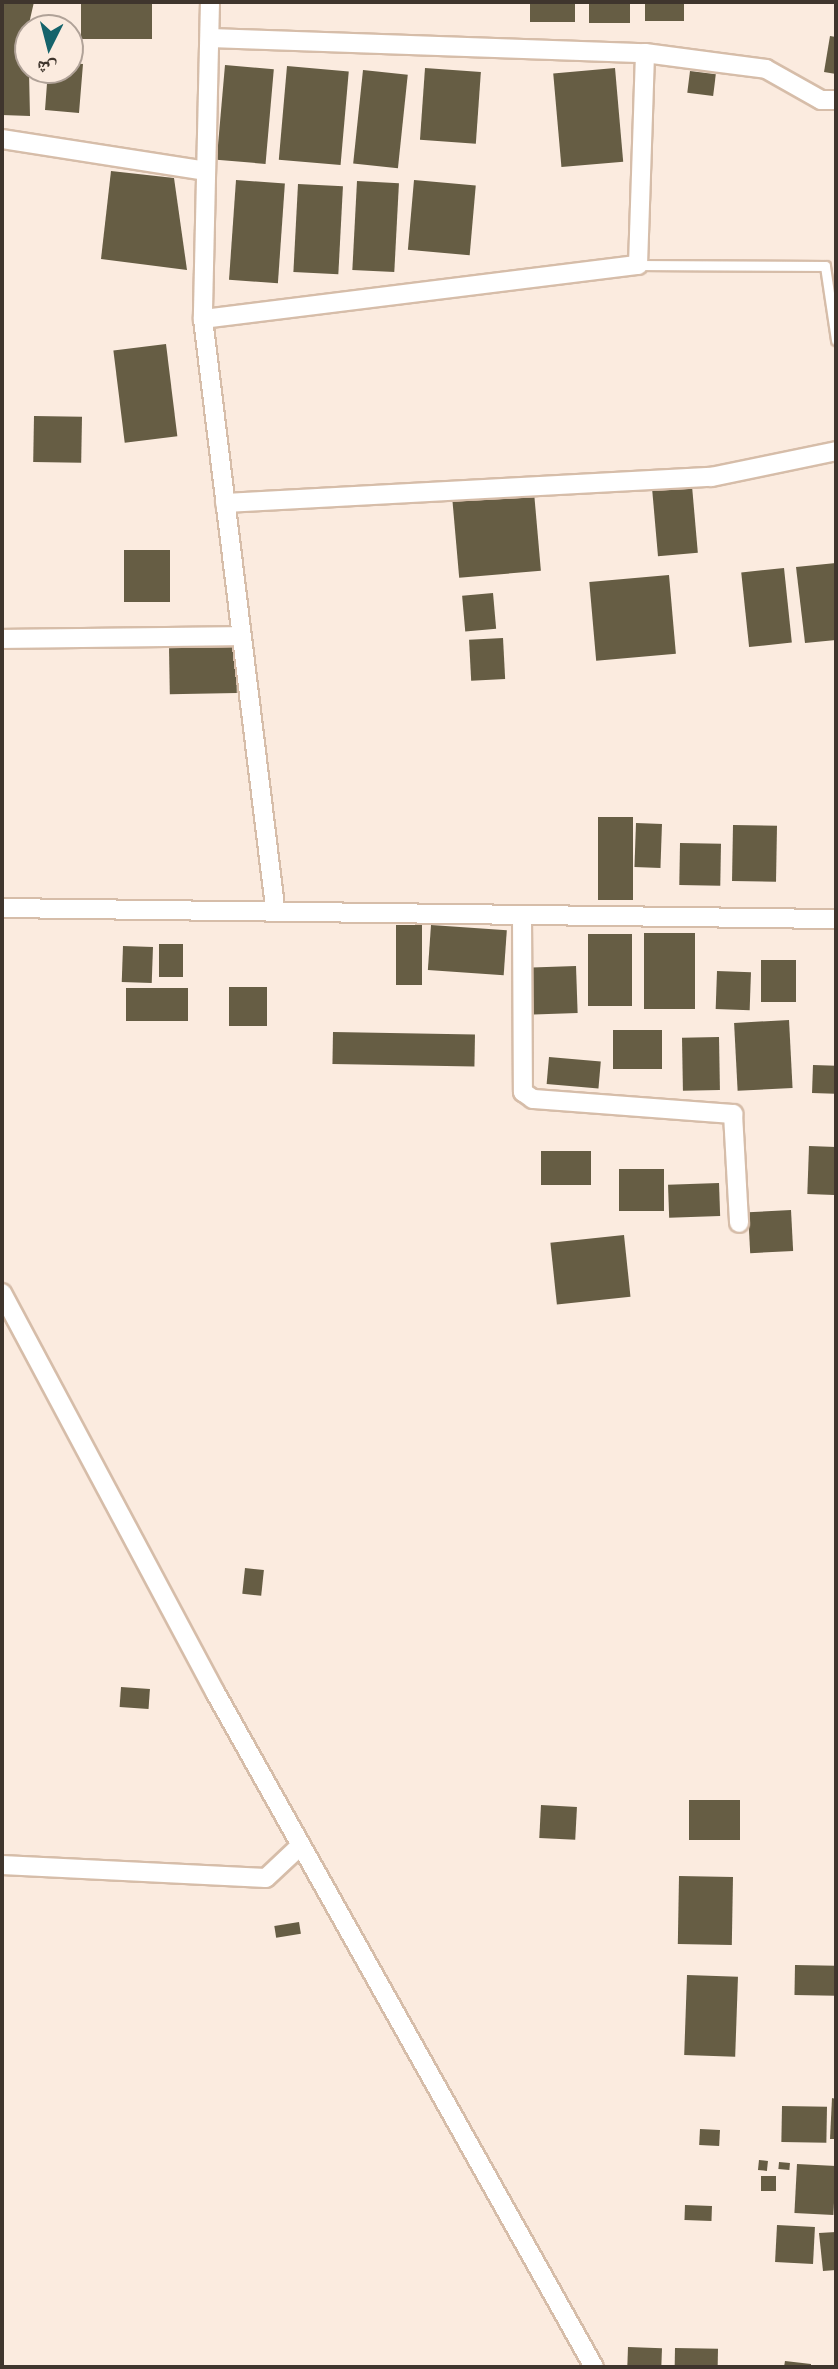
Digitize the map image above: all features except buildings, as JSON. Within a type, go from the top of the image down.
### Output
[{"type":"street","points":[[209,2],[203,319],[275,907]]},
{"type":"street","points":[[210,38],[645,53],[766,69],[821,100],[836,100]]},
{"type":"street","points":[[203,319],[638,265],[645,53]]},
{"type":"street","points":[[2,139],[206,171]]},
{"type":"street","points":[[225,503],[711,477],[836,451]]},
{"type":"street","points":[[2,639],[241,636]]},
{"type":"street","points":[[2,908],[275,907],[522,916],[836,919]]},
{"type":"street","points":[[522,916],[523,1092],[533,1099],[733,1114],[738,1223]]},
{"type":"street","points":[[2,1293],[301,1845],[594,2367]]},
{"type":"street","points":[[2,1865],[266,1878],[301,1845]]},
{"type":"lane","points":[[638,265],[825,266],[836,340]]}]
